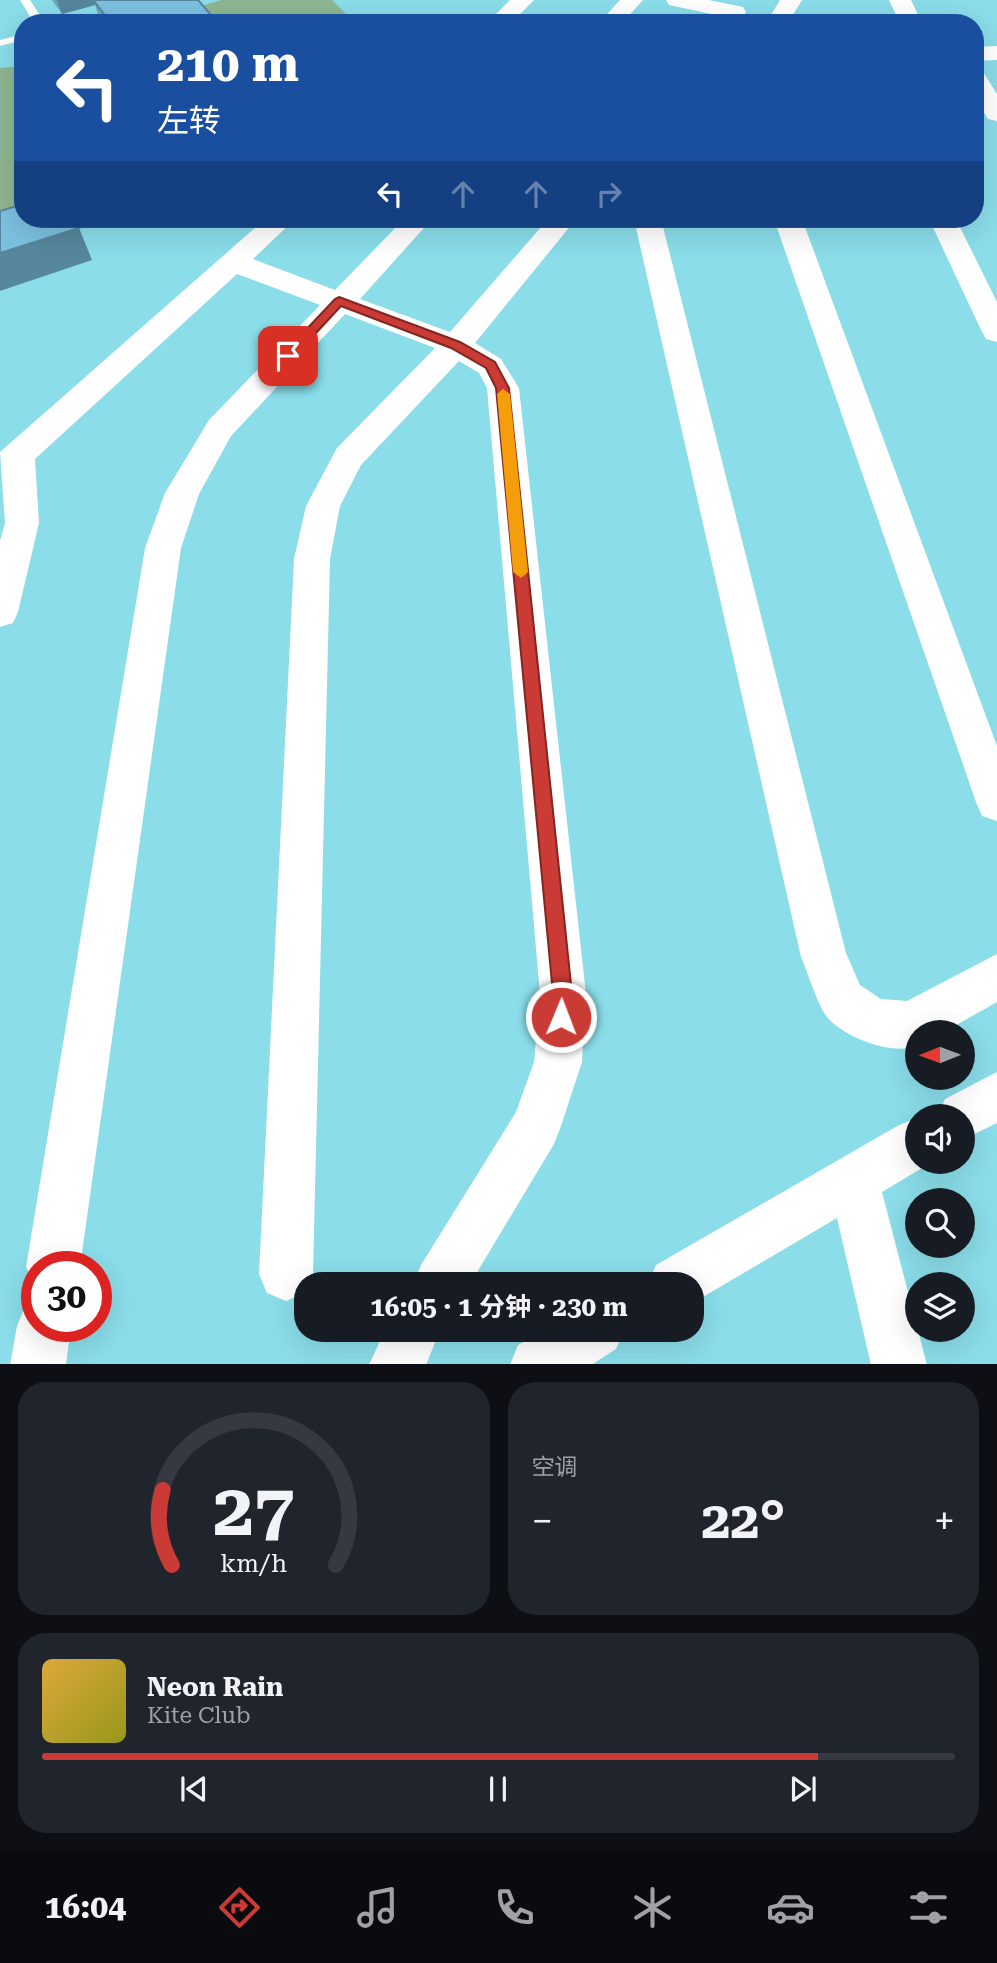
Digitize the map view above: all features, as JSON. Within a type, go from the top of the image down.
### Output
[{"type":"street","points":[[508,14],[523,0]]},
{"type":"street","points":[[619,14],[632,0]]},
{"type":"street","points":[[677,0],[737,12]]},
{"type":"street","points":[[984,93],[997,114]]},
{"type":"street","points":[[0,612],[23,523],[9,463],[271,228]]},
{"type":"street","points":[[55,1251],[163,548],[182,493],[220,428],[410,228]]},
{"type":"street","points":[[286,1274],[312,559],[323,506],[349,457],[456,345],[554,228]]},
{"type":"street","points":[[648,228],[824,957],[844,1001],[874,1022],[911,1025],[997,977]]},
{"type":"street","points":[[791,228],[997,802]]},
{"type":"street","points":[[946,228],[997,332]]},
{"type":"street","points":[[233,262],[456,345],[490,366],[503,388],[563,994],[558,1062],[536,1126],[447,1272]]},
{"type":"street","points":[[975,1108],[997,1096]]},
{"type":"street","points":[[696,1272],[905,1150]]},
{"type":"street","points":[[854,1180],[899,1364]]},
{"type":"street","points":[[38,1364],[41,1342]]},
{"type":"street","points":[[397,1364],[407,1342]]},
{"type":"street","points":[[538,1364],[576,1342]]},
{"type":"lane","points":[[108,14],[159,0]]},
{"type":"green space","points":[[221,0],[332,0],[346,14],[191,14],[188,10]]},
{"type":"green space","points":[[14,67],[14,223],[0,228],[0,68]]},
{"type":"building","points":[[198,0],[210,14],[104,14],[94,1]]},
{"type":"building","points":[[14,207],[14,228],[79,228],[0,253],[0,211]]},
{"type":"slow traffic","points":[[503,394],[521,572]]},
{"type":"route","points":[[288,356],[339,301],[456,345],[490,366],[503,388],[563,994],[561,1017]]}]
